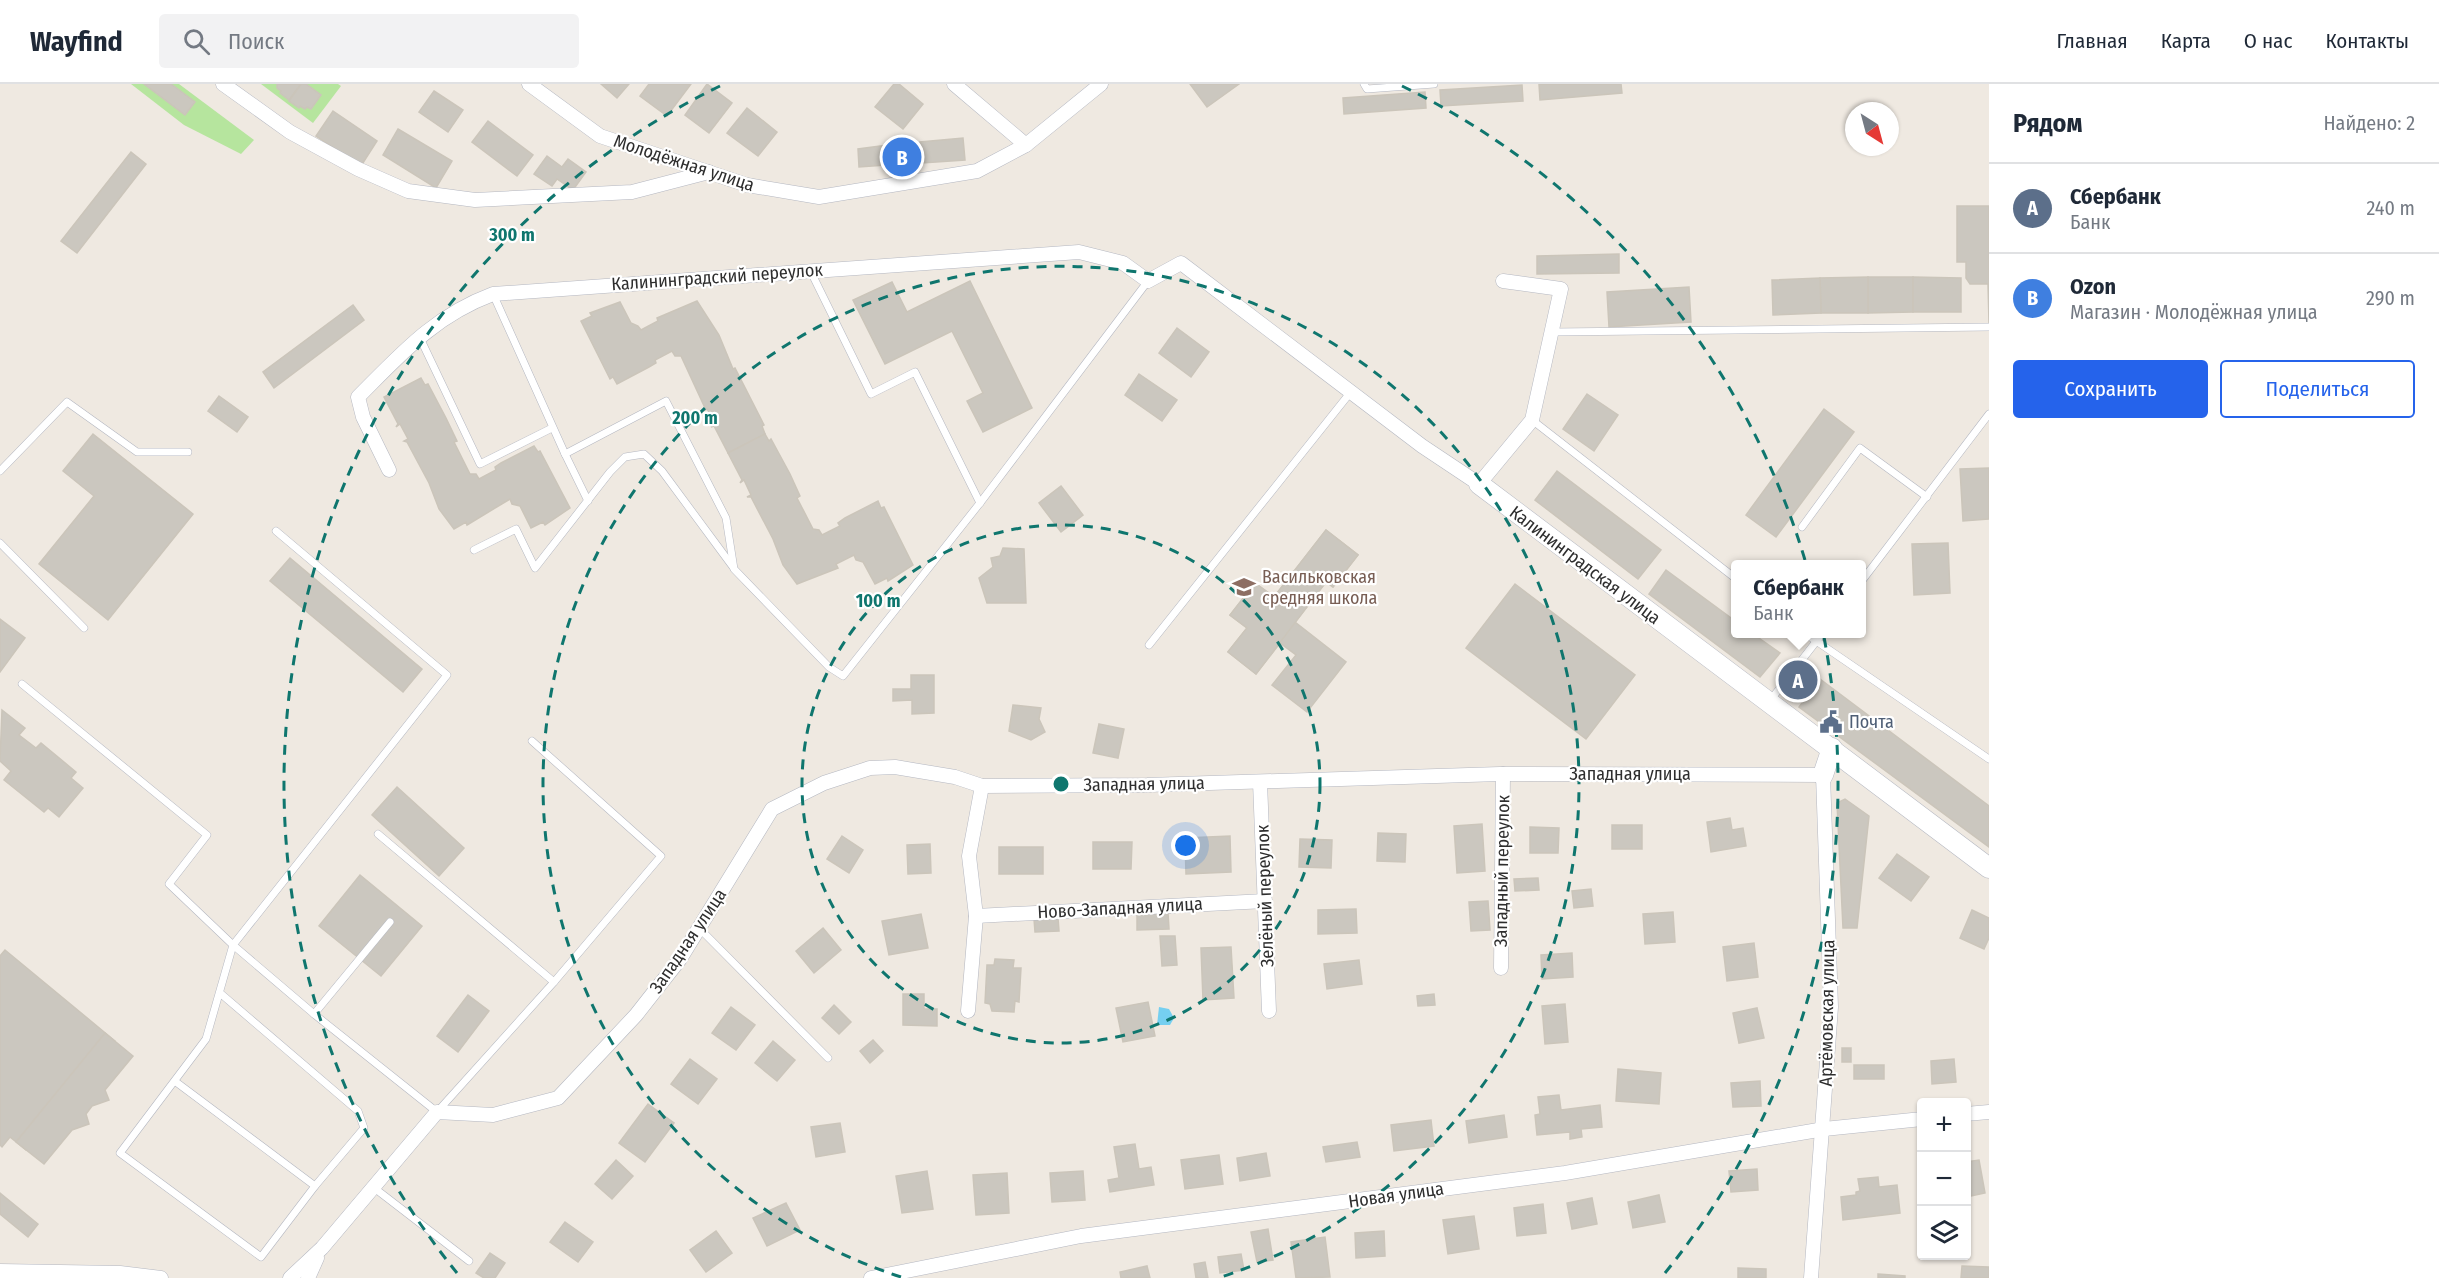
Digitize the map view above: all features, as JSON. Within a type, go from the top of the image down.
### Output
[{"type":"street","points":[[223,84],[290,132],[358,169],[408,190],[475,200],[632,192],[709,172]]},
{"type":"street","name":"Молодёжная улица","points":[[529,84],[600,136],[747,185],[819,196],[977,171],[1026,145],[1101,84]]},
{"type":"street","points":[[954,84],[1026,145]]},
{"type":"street","name":"Калининградский переулок","points":[[389,470],[363,417],[358,397],[418,335],[472,302],[493,294],[1079,252],[1123,263],[1148,281]]},
{"type":"street","name":"Калининградская улица","points":[[1148,281],[1181,263],[1350,393],[1422,446],[1479,484],[1768,704],[1832,748],[1989,868]]},
{"type":"street","points":[[1479,484],[1532,420],[1554,332],[1561,289],[1503,281]]},
{"type":"street","name":"Артёмовская улица","points":[[1811,1278],[1824,1129],[1831,1007],[1823,775],[1832,748]]},
{"type":"street","name":"Западная улица","points":[[437,1112],[494,1115],[558,1098],[636,1015],[680,959],[772,809],[800,794],[870,768],[895,767],[955,777],[982,786],[1260,782],[1503,774],[1823,775]]},
{"type":"street","name":"Западный переулок","points":[[1501,968],[1503,774]]},
{"type":"street","name":"Зелёный переулок","points":[[1260,782],[1269,1011]]},
{"type":"street","points":[[968,1011],[976,916],[969,856],[982,786]]},
{"type":"street","name":"Ново-Западная улица","points":[[976,916],[1264,901]]},
{"type":"street","points":[[290,1278],[322,1248],[437,1112]]},
{"type":"street","points":[[1971,1114],[1989,1112]]},
{"type":"street","name":"Новая улица","points":[[871,1278],[1081,1236],[1565,1173],[1824,1129],[1917,1120]]},
{"type":"street","points":[[308,1278],[322,1248]]},
{"type":"street","points":[[0,1272],[120,1273],[161,1278]]},
{"type":"lane","points":[[1364,84],[1367,89],[1434,84]]},
{"type":"lane","points":[[810,270],[871,394],[915,372],[980,503]]},
{"type":"lane","points":[[474,550],[516,529],[535,568],[625,456],[644,454],[662,471],[734,569],[830,668],[843,676],[980,503],[1148,281]]},
{"type":"lane","points":[[493,294],[552,428],[588,501]]},
{"type":"lane","points":[[1554,332],[1989,327]]},
{"type":"lane","points":[[418,335],[480,465],[552,428]]},
{"type":"lane","points":[[1149,645],[1350,393]]},
{"type":"lane","points":[[565,454],[666,401],[726,518],[734,569]]},
{"type":"lane","points":[[0,471],[67,402],[137,452],[188,452]]},
{"type":"lane","points":[[1866,576],[1989,414]]},
{"type":"lane","points":[[1532,420],[1731,575]]},
{"type":"lane","points":[[1802,527],[1860,448],[1927,497]]},
{"type":"lane","points":[[220,993],[358,1111],[364,1128],[315,1186],[261,1257],[120,1154],[206,1039],[233,945],[447,675],[276,531]]},
{"type":"lane","points":[[0,543],[84,628]]},
{"type":"lane","points":[[1812,638],[1989,759]]},
{"type":"lane","points":[[1768,704],[1818,638]]},
{"type":"lane","points":[[22,684],[207,835],[169,885],[233,945],[314,1014],[437,1112],[554,982],[661,856],[532,741]]},
{"type":"lane","points":[[378,834],[554,982]]},
{"type":"lane","points":[[314,1014],[390,922]]},
{"type":"lane","points":[[699,928],[828,1058]]},
{"type":"lane","points":[[176,1082],[315,1186]]},
{"type":"lane","points":[[373,1187],[469,1261]]},
{"type":"green space","points":[[131,84],[179,84],[254,140],[241,154],[184,125]]},
{"type":"green space","points":[[261,84],[338,84],[341,86],[313,123]]},
{"type":"water","points":[[1159,1007],[1169,1009],[1174,1018],[1170,1025],[1157,1025]]},
{"type":"building","points":[[144,84],[171,84],[195,102],[185,115]]},
{"type":"building","points":[[277,84],[301,84],[289,100],[280,93]]},
{"type":"building","points":[[301,84],[306,84],[321,95],[311,109],[300,106],[299,108],[289,101]]},
{"type":"building","points":[[601,84],[629,84],[617,98]]},
{"type":"building","points":[[649,84],[691,84],[667,116],[640,96]]},
{"type":"building","points":[[707,84],[732,103],[709,133],[685,115]]},
{"type":"building","points":[[894,84],[899,84],[923,104],[903,129],[875,107]]},
{"type":"building","points":[[1190,84],[1239,84],[1207,107]]},
{"type":"building","points":[[1539,84],[1621,84],[1622,93],[1540,100]]},
{"type":"building","points":[[1522,85],[1523,101],[1441,106],[1440,90]]},
{"type":"building","points":[[434,91],[463,110],[448,132],[419,112]]},
{"type":"building","points":[[1425,92],[1426,108],[1344,114],[1343,98]]},
{"type":"building","points":[[747,108],[777,132],[758,156],[727,133]]},
{"type":"building","points":[[333,111],[377,141],[361,166],[316,136]]},
{"type":"building","points":[[488,121],[533,155],[517,176],[472,142]]},
{"type":"building","points":[[398,129],[452,161],[436,188],[383,155]]},
{"type":"building","points":[[963,138],[965,160],[922,163],[920,142]]},
{"type":"building","points":[[910,142],[914,163],[859,167],[858,149]]},
{"type":"building","points":[[131,152],[146,164],[77,253],[61,241]]},
{"type":"building","points":[[547,156],[562,167],[568,159],[586,172],[573,190],[557,179],[552,186],[534,174]]},
{"type":"building","points":[[1957,206],[1989,206],[1989,323],[1988,284],[1970,284],[1966,278],[1966,262],[1957,262]]},
{"type":"building","points":[[1619,254],[1619,273],[1537,274],[1537,256]]},
{"type":"building","points":[[1868,277],[1913,277],[1913,312],[1868,313]]},
{"type":"building","points":[[1868,277],[1868,313],[1821,313],[1820,278]]},
{"type":"building","points":[[1913,277],[1961,278],[1961,312],[1913,312]]},
{"type":"building","points":[[1820,278],[1821,313],[1773,315],[1772,280]]},
{"type":"building","points":[[970,281],[1032,408],[983,432],[967,401],[983,393],[952,331],[885,364],[853,300],[892,282],[907,312]]},
{"type":"building","points":[[1689,287],[1691,322],[1609,327],[1607,292]]},
{"type":"building","points":[[697,301],[719,335],[733,369],[735,368],[764,425],[762,426],[765,434],[728,453],[714,426],[711,427],[715,423],[707,409],[703,411],[705,408],[681,356],[675,356],[672,351],[655,360],[656,363],[617,384],[613,377],[610,379],[581,321],[592,316],[590,313],[620,302],[631,323],[641,330],[658,321],[657,318]]},
{"type":"building","points":[[353,305],[364,320],[274,388],[263,372]]},
{"type":"building","points":[[1177,328],[1209,352],[1191,377],[1159,353]]},
{"type":"building","points":[[1139,374],[1177,400],[1162,421],[1125,395]]},
{"type":"building","points":[[421,378],[425,385],[428,384],[446,418],[457,441],[454,442],[470,474],[476,474],[479,479],[496,470],[495,467],[501,463],[534,446],[538,452],[540,451],[570,508],[545,525],[543,522],[531,528],[520,506],[512,504],[510,499],[467,525],[466,522],[454,529],[439,509],[429,483],[407,442],[404,441],[408,439],[400,424],[396,427],[398,424],[384,397]]},
{"type":"building","points":[[1587,394],[1618,415],[1594,451],[1563,429]]},
{"type":"building","points":[[219,396],[248,417],[237,432],[208,411]]},
{"type":"building","points":[[1824,409],[1854,432],[1776,537],[1746,515]]},
{"type":"building","points":[[93,434],[193,514],[108,620],[39,564],[94,496],[63,471]]},
{"type":"building","points":[[765,434],[769,441],[771,439],[790,474],[800,496],[797,498],[813,529],[819,530],[822,535],[840,526],[838,523],[845,518],[878,501],[881,508],[884,507],[913,565],[888,581],[887,578],[875,584],[863,562],[856,560],[854,555],[836,564],[838,568],[797,584],[783,565],[773,539],[751,497],[747,497],[751,495],[744,480],[740,483],[742,480],[728,453]]},
{"type":"building","points":[[1989,468],[1989,519],[1963,521],[1960,469]]},
{"type":"building","points":[[1557,471],[1661,550],[1638,579],[1535,500]]},
{"type":"building","points":[[1061,486],[1083,515],[1061,532],[1039,503]]},
{"type":"building","points":[[1326,530],[1358,555],[1333,587],[1326,582],[1295,622],[1346,662],[1307,712],[1272,685],[1296,655],[1280,643],[1256,674],[1228,652],[1247,628],[1230,615],[1255,583],[1274,597]]},
{"type":"building","points":[[1326,530],[1358,555],[1333,587],[1326,582],[1256,674],[1228,652],[1247,628],[1230,615],[1255,583],[1274,597]]},
{"type":"building","points":[[1948,543],[1950,593],[1914,595],[1912,544]]},
{"type":"building","points":[[1003,548],[1024,549],[1026,603],[987,603],[979,578],[993,567],[991,558],[1000,556]]},
{"type":"building","points":[[290,558],[422,669],[403,692],[270,581]]},
{"type":"building","points":[[1666,570],[1731,618],[1731,638],[1759,638],[1780,653],[1760,677],[1649,594]]},
{"type":"building","points":[[1515,584],[1635,675],[1586,739],[1466,648]]},
{"type":"building","points":[[0,619],[25,638],[0,672]]},
{"type":"building","points":[[911,675],[934,675],[934,713],[912,714],[912,700],[893,701],[893,689],[911,689]]},
{"type":"building","points":[[1820,679],[1989,806],[1989,847],[1799,707]]},
{"type":"building","points":[[1013,705],[1041,708],[1039,719],[1045,732],[1031,740],[1009,731]]},
{"type":"building","points":[[2,710],[25,728],[19,735],[36,748],[41,743],[76,772],[71,778],[83,788],[59,817],[48,808],[44,812],[4,780],[11,771],[0,761]]},
{"type":"building","points":[[1099,724],[1124,729],[1118,758],[1093,753]]},
{"type":"building","points":[[397,787],[464,848],[439,876],[372,815]]},
{"type":"building","points":[[1845,799],[1869,816],[1857,928],[1843,928],[1837,803]]},
{"type":"building","points":[[1730,818],[1732,830],[1743,828],[1746,846],[1711,852],[1707,822]]},
{"type":"building","points":[[1482,824],[1485,871],[1457,873],[1454,826]]},
{"type":"building","points":[[1612,825],[1642,825],[1642,849],[1612,849]]},
{"type":"building","points":[[1530,827],[1559,828],[1558,853],[1530,853]]},
{"type":"building","points":[[1378,833],[1406,834],[1405,862],[1377,861]]},
{"type":"building","points":[[842,836],[863,850],[849,873],[827,859]]},
{"type":"building","points":[[1230,836],[1231,872],[1186,874],[1185,838]]},
{"type":"building","points":[[1300,839],[1332,840],[1331,868],[1299,867]]},
{"type":"building","points":[[1093,842],[1132,842],[1131,869],[1093,869]]},
{"type":"building","points":[[930,844],[931,873],[908,874],[907,845]]},
{"type":"building","points":[[999,847],[1043,847],[1043,874],[999,874]]},
{"type":"building","points":[[1897,854],[1929,877],[1911,901],[1879,878]]},
{"type":"building","points":[[360,875],[422,926],[381,976],[319,926]]},
{"type":"building","points":[[1538,878],[1539,890],[1515,891],[1514,879]]},
{"type":"building","points":[[1591,889],[1593,906],[1574,908],[1572,891]]},
{"type":"building","points":[[1488,901],[1490,930],[1471,931],[1469,902]]},
{"type":"building","points":[[1356,909],[1357,933],[1318,934],[1318,910]]},
{"type":"building","points":[[1972,910],[1989,918],[1989,938],[1984,949],[1960,938]]},
{"type":"building","points":[[1673,912],[1675,942],[1645,944],[1643,914]]},
{"type":"building","points":[[1168,913],[1169,929],[1137,930],[1137,914]]},
{"type":"building","points":[[921,914],[928,948],[889,955],[882,921]]},
{"type":"building","points":[[1058,918],[1059,931],[1035,932],[1034,919]]},
{"type":"building","points":[[823,928],[841,950],[814,973],[796,951]]},
{"type":"building","points":[[1160,936],[1175,936],[1177,965],[1162,966]]},
{"type":"building","points":[[1754,943],[1758,977],[1727,981],[1723,947]]},
{"type":"building","points":[[1231,947],[1234,998],[1203,1000],[1201,948]]},
{"type":"building","points":[[5,950],[115,1041],[26,1150],[10,1137],[2,1147],[0,1145],[0,956]]},
{"type":"building","points":[[1572,953],[1573,977],[1542,979],[1541,955]]},
{"type":"building","points":[[995,959],[1014,960],[1013,968],[1021,968],[1019,1002],[1015,1001],[1014,1012],[992,1011],[990,1004],[985,1003],[987,965],[994,965]]},
{"type":"building","points":[[1359,960],[1362,984],[1327,989],[1324,964]]},
{"type":"building","points":[[903,994],[924,994],[924,1009],[937,1009],[937,1026],[903,1025]]},
{"type":"building","points":[[1434,994],[1435,1005],[1418,1006],[1417,996]]},
{"type":"building","points":[[468,995],[489,1011],[458,1052],[437,1036]]},
{"type":"building","points":[[1148,1002],[1155,1036],[1123,1042],[1116,1008]]},
{"type":"building","points":[[1565,1004],[1568,1042],[1545,1044],[1542,1006]]},
{"type":"building","points":[[834,1005],[851,1022],[839,1034],[822,1018]]},
{"type":"building","points":[[731,1007],[755,1025],[736,1050],[712,1033]]},
{"type":"building","points":[[1757,1008],[1764,1038],[1739,1043],[1733,1013]]},
{"type":"building","points":[[105,1033],[133,1056],[105,1090],[109,1100],[92,1106],[86,1114],[89,1124],[72,1130],[44,1164],[16,1142]]},
{"type":"building","points":[[873,1040],[883,1051],[870,1063],[860,1051]]},
{"type":"building","points":[[773,1041],[795,1060],[777,1081],[755,1063]]},
{"type":"building","points":[[1842,1048],[1851,1048],[1851,1062],[1842,1062]]},
{"type":"building","points":[[690,1059],[717,1079],[698,1104],[671,1084]]},
{"type":"building","points":[[1954,1059],[1956,1082],[1932,1084],[1931,1061]]},
{"type":"building","points":[[1854,1065],[1884,1065],[1884,1079],[1854,1079]]},
{"type":"building","points":[[1618,1069],[1661,1073],[1659,1104],[1616,1101]]},
{"type":"building","points":[[1760,1081],[1761,1106],[1733,1107],[1731,1083]]},
{"type":"building","points":[[1559,1095],[1561,1110],[1600,1105],[1602,1127],[1581,1129],[1582,1137],[1570,1139],[1570,1132],[1537,1135],[1535,1115],[1540,1114],[1538,1097]]},
{"type":"building","points":[[648,1104],[674,1123],[645,1162],[619,1143]]},
{"type":"building","points":[[1504,1115],[1507,1137],[1469,1143],[1466,1121]]},
{"type":"building","points":[[1431,1120],[1434,1146],[1394,1151],[1391,1125]]},
{"type":"building","points":[[840,1123],[845,1152],[816,1157],[811,1127]]},
{"type":"building","points":[[1357,1142],[1360,1157],[1326,1162],[1323,1147]]},
{"type":"building","points":[[1135,1144],[1139,1169],[1151,1167],[1154,1185],[1110,1192],[1108,1180],[1119,1178],[1114,1147]]},
{"type":"building","points":[[1266,1153],[1270,1176],[1240,1181],[1237,1158]]},
{"type":"building","points":[[1219,1155],[1223,1184],[1185,1189],[1181,1160]]},
{"type":"building","points":[[616,1160],[633,1176],[612,1199],[595,1184]]},
{"type":"building","points":[[1979,1160],[1985,1193],[1971,1196],[1971,1161]]},
{"type":"building","points":[[1757,1169],[1758,1190],[1731,1192],[1729,1171]]},
{"type":"building","points":[[927,1171],[933,1209],[902,1213],[896,1176]]},
{"type":"building","points":[[1083,1171],[1085,1200],[1052,1202],[1050,1173]]},
{"type":"building","points":[[1007,1173],[1009,1213],[976,1215],[973,1175]]},
{"type":"building","points":[[1878,1177],[1879,1187],[1897,1185],[1900,1213],[1843,1220],[1841,1197],[1856,1195],[1856,1192],[1860,1191],[1858,1179]]},
{"type":"building","points":[[0,1193],[38,1224],[28,1237],[0,1214]]},
{"type":"building","points":[[1659,1195],[1665,1222],[1633,1228],[1628,1202]]},
{"type":"building","points":[[1592,1198],[1597,1224],[1572,1229],[1567,1203]]},
{"type":"building","points":[[786,1203],[800,1230],[767,1246],[753,1218]]},
{"type":"building","points":[[1543,1204],[1546,1233],[1517,1236],[1514,1208]]},
{"type":"building","points":[[1474,1216],[1479,1249],[1448,1254],[1443,1220]]},
{"type":"building","points":[[565,1222],[593,1242],[578,1262],[550,1242]]},
{"type":"building","points":[[1268,1229],[1273,1260],[1257,1262],[1251,1232]]},
{"type":"building","points":[[716,1231],[732,1253],[706,1272],[690,1250]]},
{"type":"building","points":[[1384,1231],[1385,1256],[1356,1258],[1355,1233]]},
{"type":"building","points":[[1325,1237],[1330,1277],[1296,1278],[1291,1242]]},
{"type":"building","points":[[490,1253],[505,1263],[495,1278],[484,1278],[476,1273]]},
{"type":"building","points":[[1241,1254],[1244,1270],[1220,1273],[1218,1257]]},
{"type":"building","points":[[1205,1262],[1208,1278],[1196,1278],[1194,1264]]},
{"type":"building","points":[[1147,1266],[1150,1278],[1121,1278],[1120,1272]]},
{"type":"building","points":[[1962,1266],[1989,1267],[1989,1278],[1961,1278]]},
{"type":"building","points":[[1738,1268],[1766,1269],[1766,1278],[1738,1278]]},
{"type":"building","points":[[1878,1274],[1905,1276],[1905,1278],[1878,1278]]},
{"type":"place","name":"Ozon","points":[[902,157]]},
{"type":"place","name":"Васильковская средняя школа","points":[[1244,587]]},
{"type":"place","name":"Сбербанк","points":[[1798,680]]},
{"type":"place","name":"Почта","points":[[1831,722]]}]
